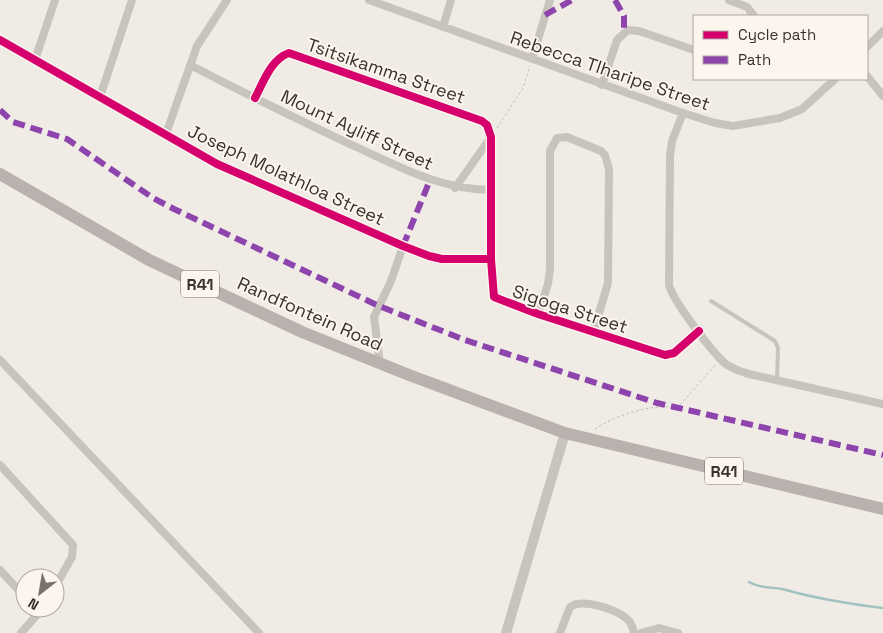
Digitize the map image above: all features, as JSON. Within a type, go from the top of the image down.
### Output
[{"type":"main road","name":"Randfontein Road","points":[[0,174],[149,260],[302,332],[380,364],[565,433],[883,509]]},
{"type":"street","points":[[35,60],[55,0]]},
{"type":"street","points":[[100,97],[132,0]]},
{"type":"street","points":[[166,134],[201,37],[228,0]]},
{"type":"street","name":"Rebecca Tlharipe Street","points":[[369,0],[683,114],[716,124],[732,126],[780,118],[802,109],[834,80]]},
{"type":"street","points":[[443,27],[451,0]]},
{"type":"street","points":[[532,59],[550,0]]},
{"type":"street","points":[[729,0],[747,7],[753,15]]},
{"type":"street","points":[[602,85],[618,40],[628,30],[639,31],[693,50]]},
{"type":"street","points":[[868,46],[883,31]]},
{"type":"street","name":"Joseph Molathloa Street","points":[[0,40],[217,164],[403,246],[442,259],[491,259]]},
{"type":"street","name":"Tsitsikamma Street","points":[[255,98],[275,63],[283,55],[289,53],[476,118],[487,125],[491,137]]},
{"type":"street","name":"Mount Ayliff Street","points":[[190,65],[255,98],[430,180],[455,188],[491,190]]},
{"type":"street","points":[[868,77],[883,96]]},
{"type":"street","points":[[683,114],[672,141],[670,156],[670,285],[677,302],[721,359],[740,371],[883,404]]},
{"type":"street","points":[[455,188],[491,137]]},
{"type":"street","name":"Sigoga Street","points":[[491,137],[491,259],[494,297],[594,333],[665,355],[674,353],[699,331]]},
{"type":"street","points":[[538,314],[548,284],[550,269],[550,151],[557,138],[567,137],[601,151],[605,155],[609,169],[608,283],[594,333]]},
{"type":"street","points":[[380,364],[374,317],[391,281],[403,246]]},
{"type":"street","points":[[0,360],[259,633]]},
{"type":"street","points":[[506,633],[565,433]]},
{"type":"street","points":[[0,466],[73,545],[72,557],[65,569]]},
{"type":"street","points":[[0,570],[15,586]]},
{"type":"street","points":[[560,633],[570,607],[582,603],[623,616],[630,622],[634,633]]},
{"type":"street","points":[[21,633],[33,618]]},
{"type":"street","points":[[641,633],[658,628],[678,633]]},
{"type":"lane","points":[[710,301],[775,341],[778,348],[777,380]]},
{"type":"path","points":[[491,137],[523,88],[532,59]]},
{"type":"path","points":[[583,437],[604,423],[628,414],[661,406],[679,406],[721,359]]},
{"type":"waterway","points":[[749,582],[759,586],[781,589],[822,599],[883,608]]},
{"type":"marked path","points":[[545,15],[572,0]]},
{"type":"marked path","points":[[615,0],[624,16],[624,32]]},
{"type":"marked path","points":[[0,110],[13,122],[67,139],[153,198],[174,209],[379,306],[465,340],[657,403],[883,455]]},
{"type":"marked path","points":[[403,246],[430,180]]},
{"type":"cycle path","points":[[0,40],[217,164],[429,256],[442,259],[491,259]]},
{"type":"cycle path","points":[[255,98],[272,66],[277,60],[289,53],[482,121],[487,125],[491,137],[491,259],[494,297],[538,314],[665,355],[674,353],[699,331]]}]
